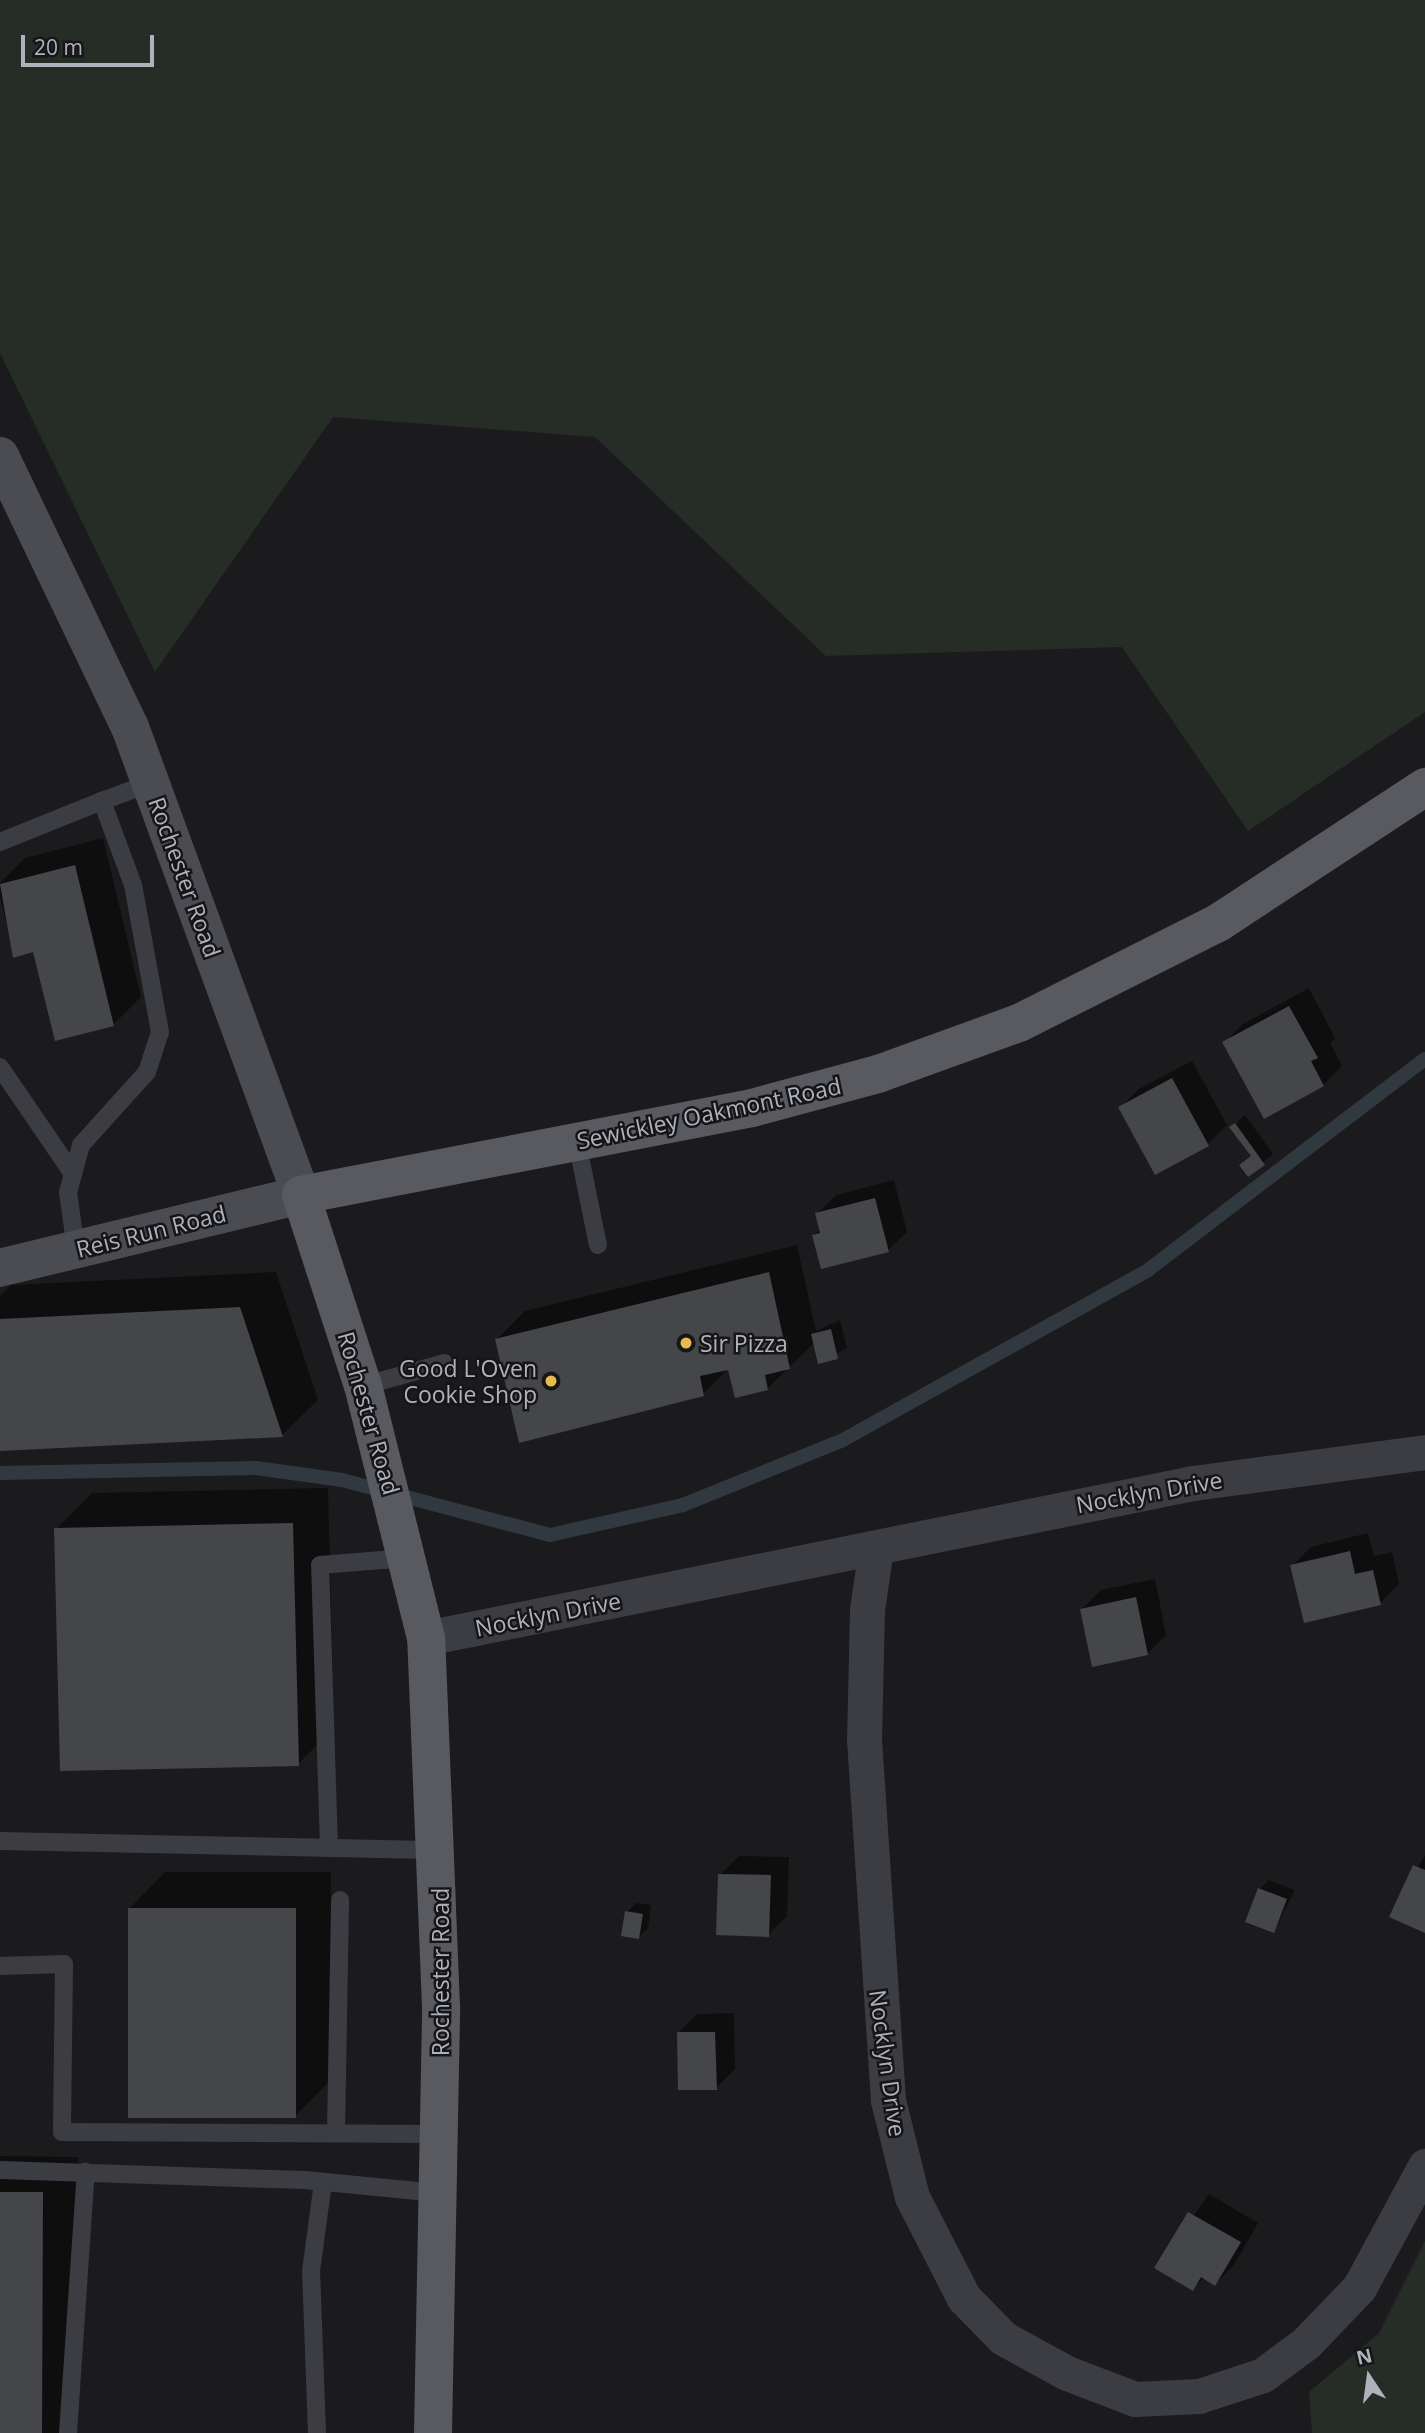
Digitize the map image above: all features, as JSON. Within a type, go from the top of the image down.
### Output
[{"type":"main road","name":"Sewickley Oakmont Road","points":[[302,1195],[814,1093],[1019,1023],[1218,923],[1425,787]]},
{"type":"main road","name":"Rochester Road","points":[[302,1195],[387,1471],[426,1638],[439,1850],[438,2193],[433,2433]]},
{"type":"street","name":"Rochester Road","points":[[0,456],[67,585],[151,783],[302,1195]]},
{"type":"street","name":"Reis Run Road","points":[[0,1268],[302,1195]]},
{"type":"street","name":"Nocklyn Drive","points":[[426,1638],[1193,1483],[1425,1451]]},
{"type":"street","name":"Nocklyn Drive","points":[[876,1548],[867,1610],[864,1739],[888,2100],[912,2197],[964,2298],[1003,2338],[1067,2373],[1135,2399],[1199,2396],[1263,2375],[1306,2343],[1359,2288],[1425,2166]]},
{"type":"lane","points":[[0,842],[151,783]]},
{"type":"lane","points":[[71,1171],[99,1121],[147,1072],[160,1032],[133,886],[102,801]]},
{"type":"lane","points":[[0,1067],[71,1171],[76,1249]]},
{"type":"lane","points":[[576,1142],[598,1245]]},
{"type":"lane","points":[[363,1386],[445,1363]]},
{"type":"lane","points":[[330,1848],[320,1565],[407,1558]]},
{"type":"lane","points":[[0,1841],[439,1850]]},
{"type":"lane","points":[[336,2133],[340,1900]]},
{"type":"lane","points":[[0,1965],[64,1964],[62,2132],[438,2134]]},
{"type":"lane","points":[[0,2170],[323,2182],[438,2193]]},
{"type":"lane","points":[[68,2433],[86,2172]]},
{"type":"lane","points":[[317,2433],[311,2271],[323,2182]]},
{"type":"shaded area","points":[[0,0],[1425,0],[1425,712],[1248,831],[1122,647],[826,656],[595,437],[333,417],[155,672],[0,353]]},
{"type":"shaded area","points":[[1425,2241],[1425,2433],[1312,2433],[1309,2392],[1379,2333]]},
{"type":"building","points":[[75,865],[114,1026],[55,1041],[33,952],[13,958],[0,884]]},
{"type":"building","points":[[1289,1006],[1318,1058],[1311,1061],[1324,1086],[1264,1119],[1222,1042]]},
{"type":"building","points":[[1172,1078],[1209,1146],[1155,1175],[1118,1107]]},
{"type":"building","points":[[1235,1123],[1265,1165],[1248,1177],[1239,1165],[1251,1156],[1229,1127]]},
{"type":"building","points":[[875,1198],[889,1252],[821,1269],[812,1235],[820,1233],[815,1213]]},
{"type":"building","name":"Sir Pizza","points":[[769,1272],[790,1369],[765,1375],[768,1390],[735,1398],[728,1370],[700,1376],[704,1396],[519,1443],[495,1339]]},
{"type":"building","points":[[240,1307],[283,1437],[0,1451],[0,1319]]},
{"type":"building","points":[[831,1329],[838,1359],[818,1364],[811,1334]]},
{"type":"building","points":[[293,1523],[299,1766],[60,1771],[54,1528]]},
{"type":"building","points":[[1350,1551],[1355,1574],[1373,1570],[1381,1605],[1304,1623],[1290,1565]]},
{"type":"building","points":[[1136,1597],[1148,1655],[1092,1667],[1080,1609]]},
{"type":"building","points":[[1413,1865],[1425,1870],[1425,1933],[1389,1917]]},
{"type":"building","points":[[718,1874],[771,1875],[769,1937],[716,1935]]},
{"type":"building","points":[[1258,1888],[1287,1899],[1274,1933],[1245,1922]]},
{"type":"building","points":[[128,1908],[296,1908],[296,2118],[128,2118]]},
{"type":"building","points":[[625,1911],[643,1914],[639,1939],[621,1936]]},
{"type":"building","points":[[677,2032],[715,2032],[717,2090],[678,2090]]},
{"type":"building","points":[[0,2192],[43,2192],[42,2433],[0,2433]]},
{"type":"building","points":[[1188,2212],[1241,2242],[1215,2286],[1201,2277],[1193,2291],[1154,2268]]},
{"type":"waterway","points":[[0,1473],[256,1468],[342,1480],[550,1535],[683,1505],[843,1440],[1148,1270],[1425,1059]]},
{"type":"place","name":"Sir Pizza","points":[[686,1343]]},
{"type":"place","name":"Good L'Oven Cookie Shop","points":[[551,1381]]}]
